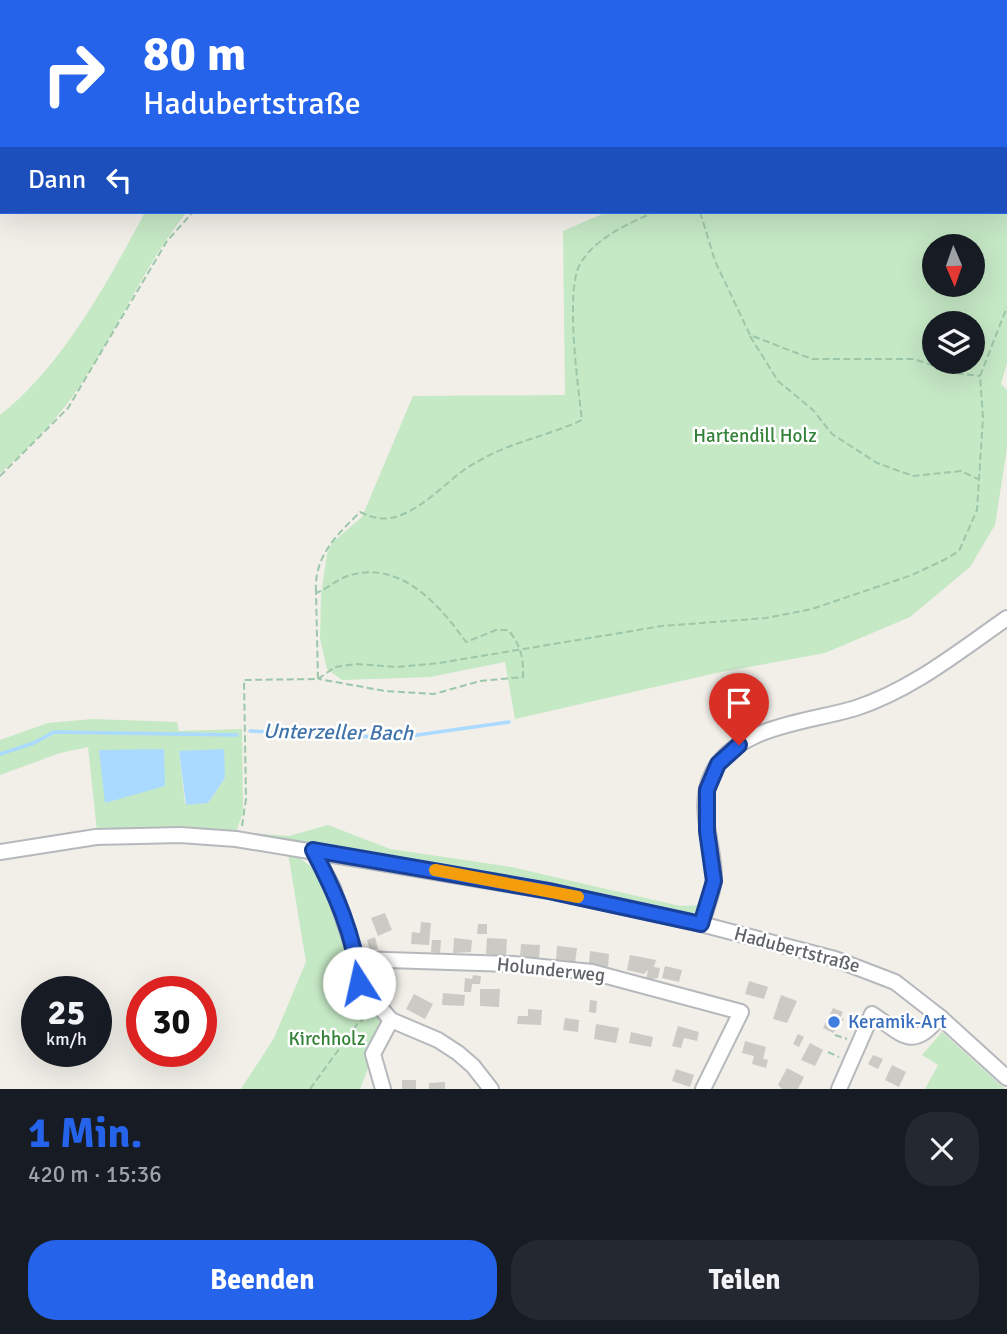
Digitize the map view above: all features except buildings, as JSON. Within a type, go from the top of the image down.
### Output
[{"type":"street","points":[[701,924],[714,881],[705,803],[712,773],[727,754],[759,735],[853,708],[900,690],[1007,618]]},
{"type":"street","name":"Hadubertstraße","points":[[0,852],[96,837],[180,835],[236,839],[549,891],[701,924],[867,969],[895,982],[940,1017],[1007,1078]]},
{"type":"street","points":[[313,850],[333,888],[357,959],[359,983],[391,1020],[438,1040],[458,1053],[473,1066],[491,1089]]},
{"type":"street","name":"Holunderweg","points":[[357,959],[513,964],[593,972],[741,1012],[703,1089]]},
{"type":"street","points":[[839,1089],[872,1014],[905,1035],[916,1038],[924,1035],[940,1017]]},
{"type":"street","points":[[383,1089],[373,1054],[391,1020]]},
{"type":"path","points":[[0,476],[68,408],[167,241],[190,214]]},
{"type":"path","points":[[318,679],[316,578],[329,543],[360,512],[377,520],[403,514],[459,472],[486,456],[582,420],[575,337],[576,275],[580,265],[594,248],[624,227],[650,214]]},
{"type":"path","points":[[701,214],[715,261],[750,335],[778,381],[813,410],[832,433],[877,463],[913,477],[961,471],[978,479]]},
{"type":"path","points":[[318,679],[335,667],[356,664],[397,667],[439,663],[662,626],[766,618],[802,611],[912,575],[959,551],[977,510],[983,418],[980,376],[1007,307]]},
{"type":"path","points":[[750,335],[812,359],[914,359],[955,373],[980,376]]},
{"type":"path","points":[[236,839],[244,824],[246,799],[244,680],[318,679],[385,691],[434,694],[480,681],[523,677],[517,640],[508,630],[496,630],[466,642],[436,602],[413,586],[383,572],[346,577],[316,593]]},
{"type":"path","points":[[310,1089],[358,1023],[379,1007]]},
{"type":"green space","points":[[144,214],[186,214],[158,252],[74,394],[45,430],[0,473],[0,415],[23,395],[64,348],[116,266]]},
{"type":"green space","name":"Hartendill Holz","points":[[602,214],[1007,214],[1007,363],[1001,384],[1007,390],[1007,448],[995,525],[970,567],[910,617],[825,653],[716,673],[515,719],[505,662],[430,677],[342,680],[327,669],[320,639],[321,595],[327,554],[332,543],[362,517],[413,396],[565,395],[563,231]]},
{"type":"green space","points":[[93,719],[177,722],[179,731],[242,729],[243,812],[236,832],[97,831],[88,747],[60,753],[0,775],[0,740],[48,723]],"holes":[[[179,751],[225,778],[208,803],[185,804]]]},
{"type":"green space","points":[[328,825],[390,849],[511,867],[680,906],[704,905],[696,912],[683,915],[490,874],[248,833],[289,836]]},
{"type":"green space","name":"Kirchholz","points":[[288,853],[315,871],[324,884],[356,967],[387,1021],[360,1089],[241,1089],[274,1038],[306,962]]},
{"type":"green space","points":[[942,1032],[1005,1089],[925,1089],[938,1065],[922,1055]]},
{"type":"water","points":[[164,749],[165,786],[105,803],[99,750]]},
{"type":"water","points":[[224,749],[225,778],[208,803],[186,805],[179,751]]},
{"type":"waterway","name":"Unterzeller Bach","points":[[250,731],[396,738],[509,722]]},
{"type":"waterway","name":"Unterzeller Bach","points":[[0,754],[34,743],[54,732],[237,735]]},
{"type":"slow traffic","points":[[435,870],[578,897]]},
{"type":"place","name":"Keramik-Art","points":[[834,1022]]},
{"type":"route","points":[[359,983],[357,959],[333,888],[313,850],[549,891],[701,924],[714,881],[707,831],[707,790],[718,764],[739,745]]}]
